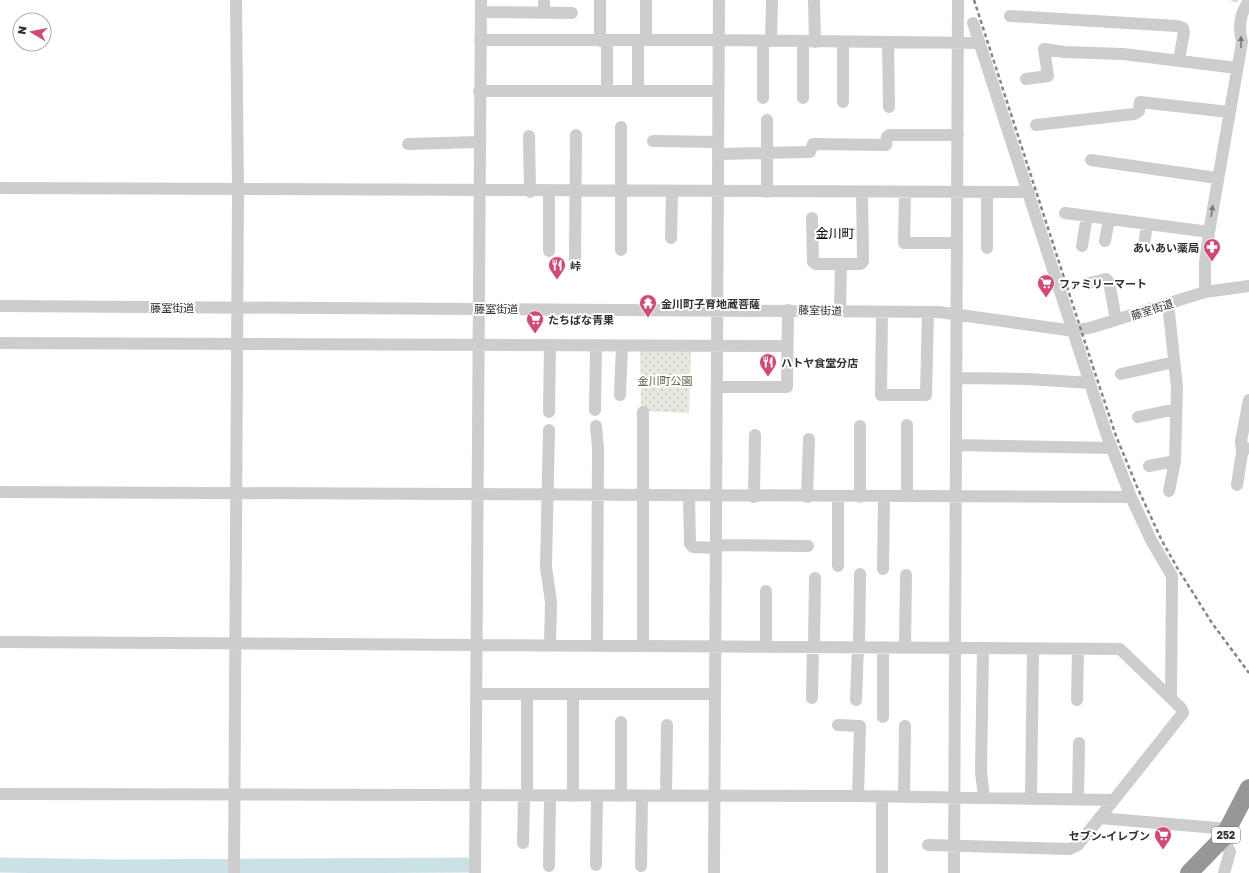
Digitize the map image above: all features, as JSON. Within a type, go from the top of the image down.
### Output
[{"type":"highway","name":"252","points":[[1190,873],[1226,834],[1249,788]]},
{"type":"street","points":[[234,873],[235,494],[238,190],[236,0]]},
{"type":"street","points":[[475,873],[480,0]]},
{"type":"street","points":[[544,0],[544,12]]},
{"type":"street","points":[[600,0],[604,41],[606,91]]},
{"type":"street","points":[[638,91],[646,0]]},
{"type":"street","points":[[714,873],[719,0]]},
{"type":"street","points":[[763,98],[767,41],[772,0]]},
{"type":"street","points":[[803,98],[814,0]]},
{"type":"street","points":[[954,873],[958,0]]},
{"type":"street","points":[[1205,292],[1209,232],[1217,178],[1242,42],[1240,33],[1241,18],[1244,8],[1249,1]]},
{"type":"street","points":[[480,12],[572,13]]},
{"type":"street","points":[[1010,16],[1177,26],[1183,28],[1184,32],[1179,60]]},
{"type":"street","points":[[973,23],[1112,448],[1131,497],[1151,540],[1172,576],[1171,697]]},
{"type":"street","points":[[480,40],[718,40],[958,44],[980,43]]},
{"type":"street","points":[[843,42],[844,102]]},
{"type":"street","points":[[888,42],[889,107]]},
{"type":"street","points":[[1026,79],[1048,76],[1044,49],[1080,53],[1103,52],[1237,68]]},
{"type":"street","points":[[479,91],[718,91]]},
{"type":"street","points":[[1036,125],[1134,114],[1139,111],[1140,102],[1229,112]]},
{"type":"street","points":[[767,120],[767,192]]},
{"type":"street","points":[[621,127],[621,250]]},
{"type":"street","points":[[575,263],[576,135]]},
{"type":"street","points":[[718,154],[810,152],[812,144],[886,145],[888,135],[958,136]]},
{"type":"street","points":[[529,136],[530,192]]},
{"type":"street","points":[[653,141],[718,142]]},
{"type":"street","points":[[408,144],[479,142]]},
{"type":"street","points":[[1091,160],[1217,178]]},
{"type":"street","points":[[0,188],[530,192],[1029,192]]},
{"type":"street","points":[[549,192],[549,251]]},
{"type":"street","points":[[671,238],[672,192]]},
{"type":"street","points":[[812,218],[813,262],[816,264],[856,264],[863,261],[862,192]]},
{"type":"street","points":[[904,193],[904,243],[957,243]]},
{"type":"street","points":[[987,193],[987,248]]},
{"type":"street","points":[[1065,213],[1209,232]]},
{"type":"street","points":[[1082,246],[1086,216]]},
{"type":"street","points":[[1105,241],[1109,219]]},
{"type":"street","points":[[1144,245],[1147,224]]},
{"type":"street","points":[[840,310],[842,264]]},
{"type":"street","points":[[1089,283],[1106,279],[1109,282],[1116,320]]},
{"type":"street","name":"藤室街道","points":[[0,306],[840,310],[928,312],[956,314],[1074,331],[1086,329],[1205,292],[1249,286]]},
{"type":"street","points":[[1168,303],[1177,387],[1175,461],[1169,491]]},
{"type":"street","points":[[716,387],[787,387],[788,310]]},
{"type":"street","points":[[882,312],[881,395],[926,395],[928,312]]},
{"type":"street","points":[[0,343],[787,346]]},
{"type":"street","points":[[549,412],[550,345]]},
{"type":"street","points":[[595,410],[596,346]]},
{"type":"street","points":[[620,395],[622,346]]},
{"type":"street","points":[[1121,374],[1174,362]]},
{"type":"street","points":[[957,378],[1028,379],[1090,383]]},
{"type":"street","points":[[1237,485],[1245,453],[1241,440],[1249,400]]},
{"type":"street","points":[[1138,417],[1176,409]]},
{"type":"street","points":[[643,646],[645,496],[644,412]]},
{"type":"street","points":[[907,425],[907,496]]},
{"type":"street","points":[[596,426],[598,496],[597,645]]},
{"type":"street","points":[[860,426],[860,497]]},
{"type":"street","points":[[549,430],[546,567],[551,602],[550,645]]},
{"type":"street","points":[[754,497],[755,435]]},
{"type":"street","points":[[807,497],[809,439]]},
{"type":"street","points":[[956,445],[1112,448]]},
{"type":"street","points":[[1149,466],[1175,461]]},
{"type":"street","points":[[0,492],[754,497],[1131,497]]},
{"type":"street","points":[[690,496],[690,544],[694,547],[808,546]]},
{"type":"street","points":[[838,497],[838,566]]},
{"type":"street","points":[[883,569],[884,497]]},
{"type":"street","points":[[856,700],[860,574]]},
{"type":"street","points":[[905,647],[906,575]]},
{"type":"street","points":[[812,698],[815,578]]},
{"type":"street","points":[[766,591],[766,646]]},
{"type":"street","points":[[0,642],[814,646],[1033,650],[1120,649],[1181,708],[1183,713],[1078,845],[1070,849],[928,845]]},
{"type":"street","points":[[883,647],[883,717]]},
{"type":"street","points":[[983,649],[981,772],[984,798]]},
{"type":"street","points":[[1031,798],[1033,650]]},
{"type":"street","points":[[1077,700],[1078,650]]},
{"type":"street","points":[[476,694],[715,694]]},
{"type":"street","points":[[523,843],[527,694]]},
{"type":"street","points":[[573,694],[573,796]]},
{"type":"street","points":[[621,722],[621,796]]},
{"type":"street","points":[[666,796],[667,725]]},
{"type":"street","points":[[838,726],[860,726],[858,796]]},
{"type":"street","points":[[904,797],[906,726]]},
{"type":"street","points":[[1078,799],[1079,743]]},
{"type":"street","points":[[0,794],[234,793],[550,797],[858,796],[1114,800]]},
{"type":"street","points":[[596,866],[597,796]]},
{"type":"street","points":[[641,866],[642,796]]},
{"type":"street","points":[[549,866],[550,797]]},
{"type":"street","points":[[882,797],[882,871]]},
{"type":"street","points":[[1099,818],[1226,834],[1230,852],[1224,873]]},
{"type":"green space","name":"金川町公園","points":[[640,348],[691,348],[689,413],[641,411]]},
{"type":"waterway","points":[[1232,0],[1237,1]]},
{"type":"waterway","points":[[0,865],[116,867],[470,865]]},
{"type":"railway","points":[[974,0],[1116,436],[1162,541],[1212,623],[1249,673]]},
{"type":"place","name":"あいあい薬局","points":[[1212,262]]},
{"type":"place","name":"峠","points":[[557,280]]},
{"type":"place","name":"ファミリーマート","points":[[1046,298]]},
{"type":"place","name":"金川町子育地蔵菩薩","points":[[648,318]]},
{"type":"place","name":"たちばな青果","points":[[535,334]]},
{"type":"place","name":"ハトヤ食堂分店","points":[[768,377]]},
{"type":"place","name":"セブン-イレブン","points":[[1163,850]]},
{"type":"district","name":"金川町","points":[[835,233]]}]
